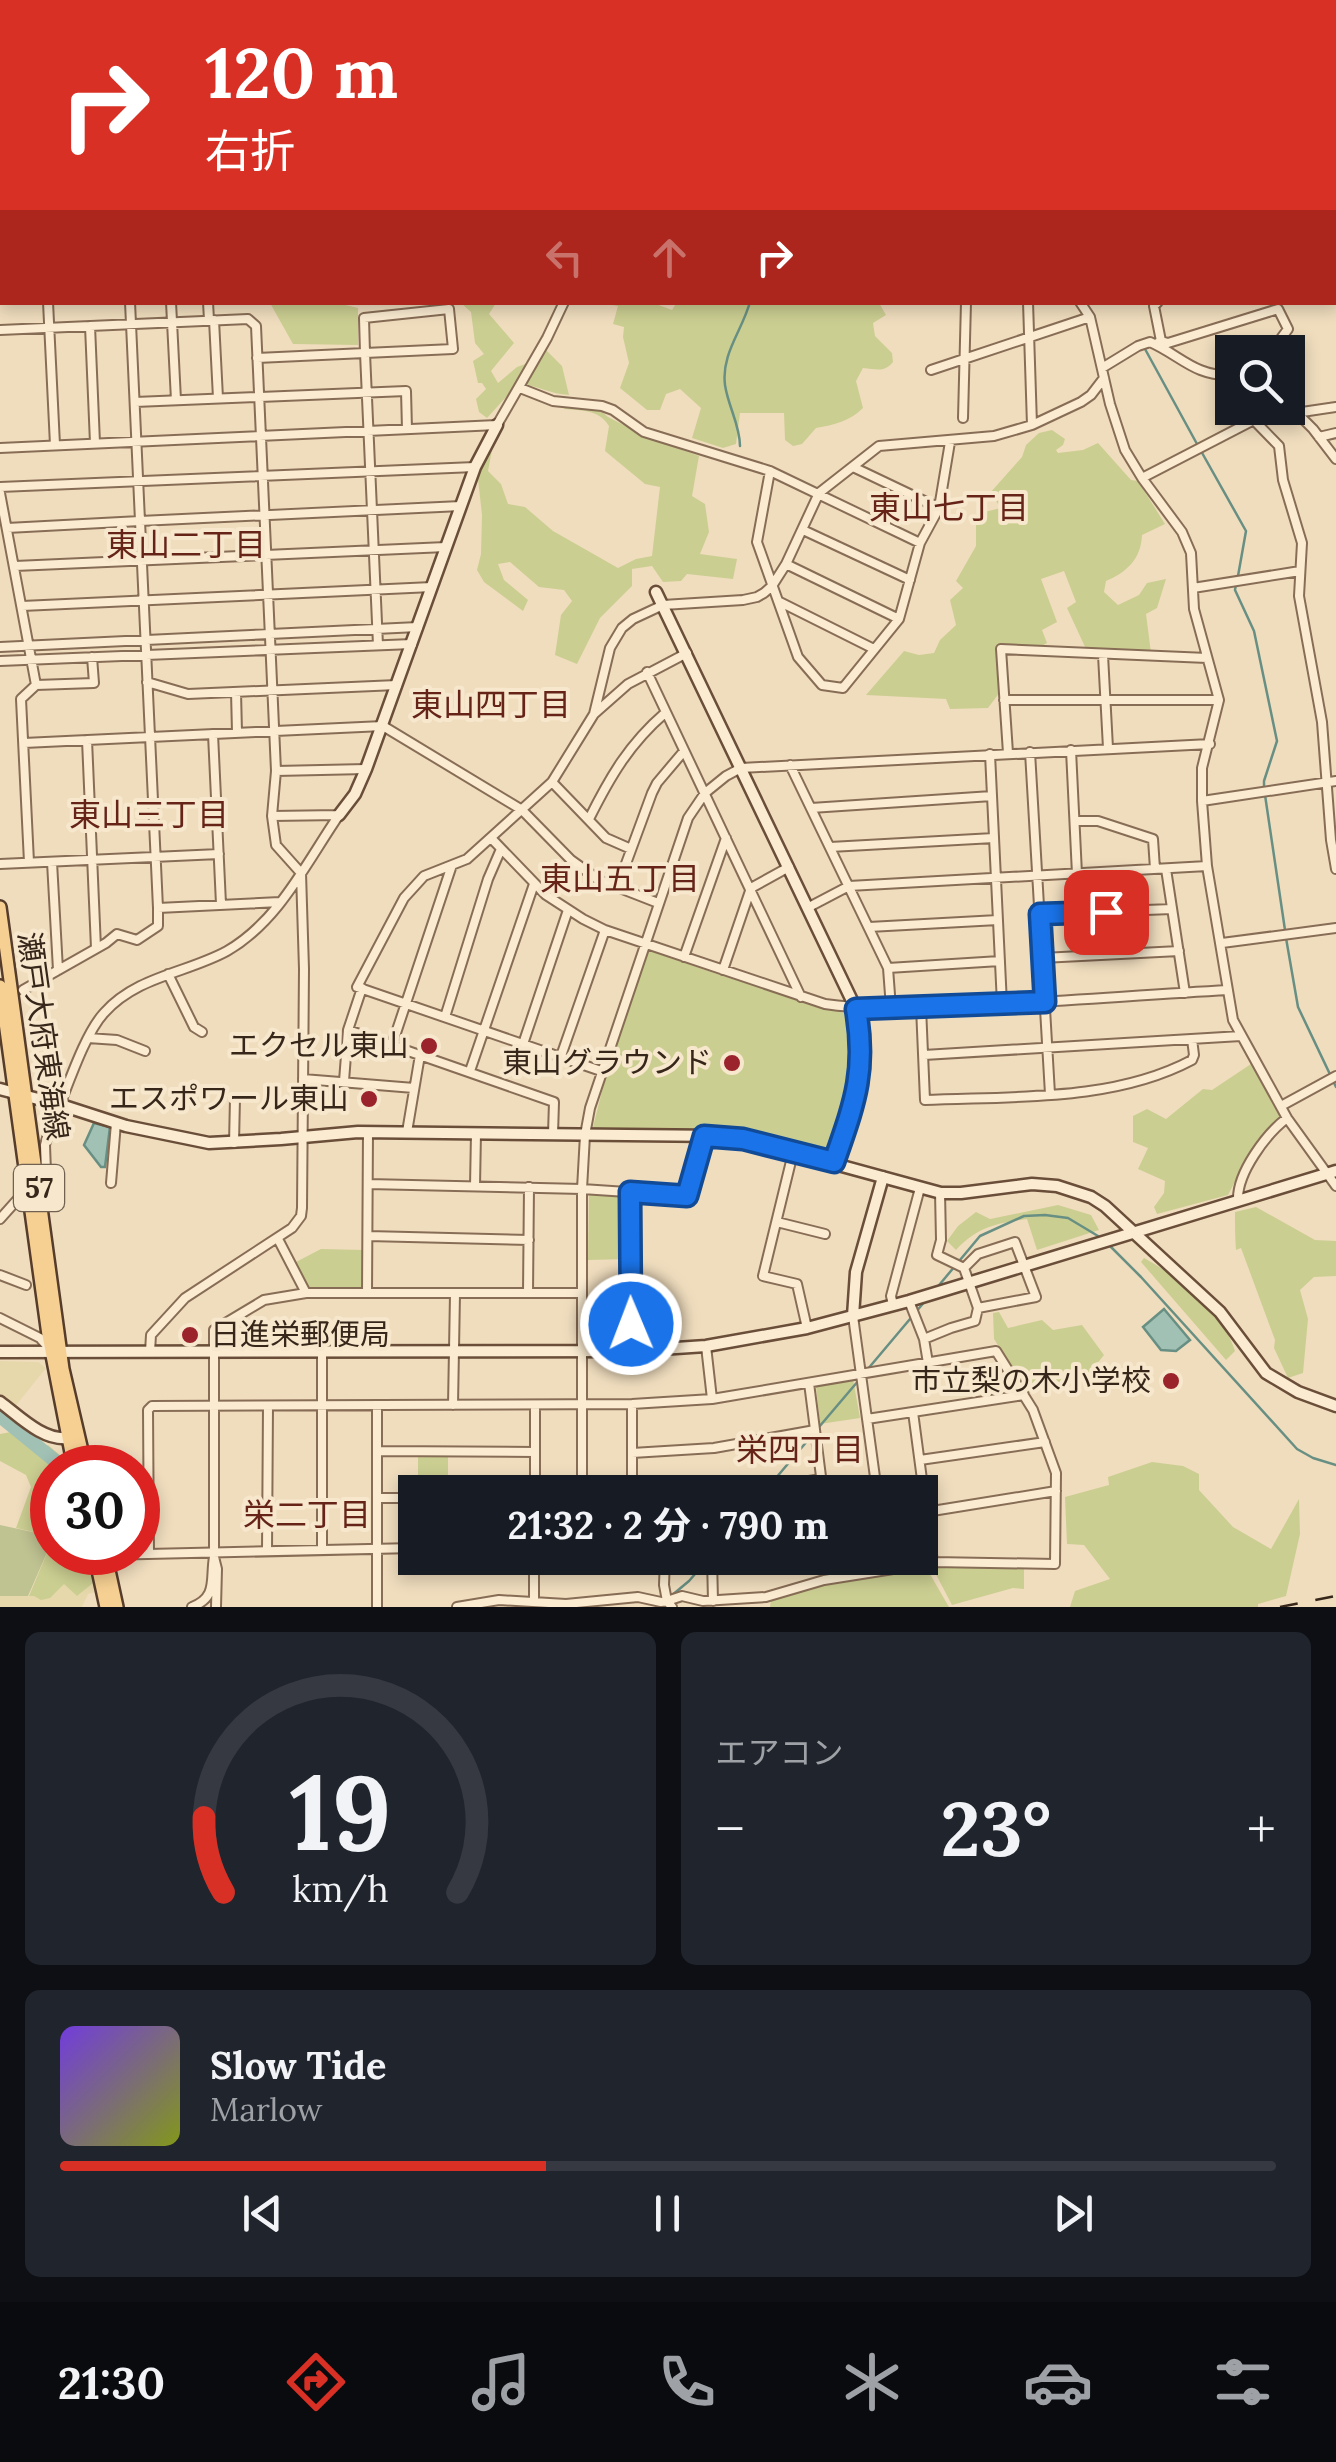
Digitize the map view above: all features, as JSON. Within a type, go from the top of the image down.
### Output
[{"type":"main road","name":"瀬戸大府東海線","points":[[0,907],[20,1096],[69,1445]]},
{"type":"main road","name":"瀬戸大府東海線","points":[[0,986],[20,1096]]},
{"type":"main road","name":"瀬戸大府東海線","points":[[56,1351],[64,1369],[81,1445]]},
{"type":"main road","points":[[102,1575],[106,1607]]},
{"type":"main road","points":[[107,1575],[118,1607]]},
{"type":"street","points":[[48,305],[55,444]]},
{"type":"street","points":[[22,990],[117,934],[137,940],[158,926],[130,305]]},
{"type":"street","points":[[171,305],[176,400]]},
{"type":"street","points":[[209,305],[218,398]]},
{"type":"street","points":[[43,1175],[49,1131],[88,1038],[107,1009],[133,989],[228,950],[269,918],[355,794],[475,468],[562,305]]},
{"type":"street","points":[[963,418],[966,305]]},
{"type":"street","points":[[1028,305],[1032,425]]},
{"type":"street","points":[[1082,305],[1090,317],[1125,450],[1182,532],[1191,553],[1194,609],[1219,700],[1202,768],[1202,800],[1207,866],[1231,1012],[1287,1118],[1331,1172],[1336,1186]]},
{"type":"street","points":[[1155,305],[1159,343],[1185,364],[1215,372]]},
{"type":"street","points":[[594,714],[610,648],[622,628],[663,605],[756,598],[772,586],[786,564],[819,493],[879,446],[994,436],[1032,425],[1091,395],[1103,373],[1138,346],[1168,343],[1276,306],[1288,328],[1283,335]]},
{"type":"street","points":[[258,358],[365,353],[453,349],[451,312],[364,318],[365,353],[367,392],[368,432],[378,644]]},
{"type":"street","points":[[931,370],[1090,317]]},
{"type":"street","points":[[0,330],[248,319],[256,326],[276,771],[272,816],[276,845],[301,872],[301,1216],[278,1239],[185,1298],[151,1335],[150,1352]]},
{"type":"street","points":[[90,326],[95,442]]},
{"type":"street","points":[[520,388],[553,401],[613,410],[644,432],[770,472],[920,543]]},
{"type":"street","points":[[135,402],[406,391],[407,429]]},
{"type":"street","points":[[1305,412],[1336,407]]},
{"type":"street","points":[[1305,422],[1336,459]]},
{"type":"street","points":[[0,448],[497,425]]},
{"type":"street","points":[[1142,478],[1244,425]]},
{"type":"street","points":[[1259,425],[1281,451],[1283,480],[1302,543],[1301,608],[1331,782],[1336,869]]},
{"type":"street","points":[[1319,436],[1336,433]]},
{"type":"street","points":[[770,472],[757,542],[798,657],[822,685],[843,688],[899,619],[920,543],[939,508],[950,442]]},
{"type":"street","points":[[853,466],[939,508]]},
{"type":"street","points":[[36,685],[0,490],[475,468]]},
{"type":"street","points":[[7,528],[461,506]]},
{"type":"street","points":[[802,530],[910,580]]},
{"type":"street","points":[[15,566],[446,547]]},
{"type":"street","points":[[786,564],[899,619]]},
{"type":"street","points":[[1192,588],[1300,571]]},
{"type":"street","points":[[22,606],[432,588]]},
{"type":"street","points":[[656,592],[856,1009],[862,1055],[860,1080],[834,1162]]},
{"type":"street","points":[[780,602],[874,649]]},
{"type":"street","points":[[0,648],[418,627]]},
{"type":"street","points":[[0,661],[412,644]]},
{"type":"street","points":[[1008,753],[1001,649],[1208,658]]},
{"type":"street","points":[[601,1071],[357,987],[404,898],[424,876],[467,859],[552,782],[594,714],[648,672],[686,653]]},
{"type":"street","points":[[1103,655],[1108,748]]},
{"type":"street","points":[[29,862],[21,700],[36,685],[94,683],[92,657]]},
{"type":"street","points":[[648,672],[802,997]]},
{"type":"street","points":[[147,682],[188,694],[397,686]]},
{"type":"street","points":[[236,692],[238,732]]},
{"type":"street","points":[[1004,700],[1219,700]]},
{"type":"street","points":[[588,819],[626,753],[666,712]]},
{"type":"street","points":[[24,743],[383,726],[522,810],[571,860],[599,880],[658,902]]},
{"type":"street","points":[[213,734],[221,904]]},
{"type":"street","points":[[87,740],[96,948]]},
{"type":"street","points":[[582,1475],[585,1135],[601,1071],[658,902],[688,818],[706,793],[741,768],[1210,744]]},
{"type":"street","points":[[1071,750],[1077,874]]},
{"type":"street","points":[[617,888],[652,793],[684,752]]},
{"type":"street","points":[[1030,752],[1050,1094]]},
{"type":"street","points":[[990,754],[1002,1004]]},
{"type":"street","points":[[790,764],[888,968],[891,1008]]},
{"type":"street","points":[[276,771],[366,769]]},
{"type":"street","points":[[552,782],[610,841],[630,850]]},
{"type":"street","points":[[1202,800],[1331,782]]},
{"type":"street","points":[[811,808],[992,796]]},
{"type":"street","points":[[272,816],[339,815]]},
{"type":"street","points":[[1074,821],[1098,820],[1154,839],[1172,909],[1185,992]]},
{"type":"street","points":[[491,838],[534,884],[568,910],[605,930],[825,1004],[856,1009],[920,1007],[1228,990]]},
{"type":"street","points":[[684,957],[726,838]]},
{"type":"street","points":[[830,848],[994,838]]},
{"type":"street","points":[[445,1017],[501,849]]},
{"type":"street","points":[[0,864],[219,854]]},
{"type":"street","points":[[52,862],[58,970]]},
{"type":"street","points":[[392,1045],[452,865]]},
{"type":"street","points":[[809,906],[850,886],[1207,866]]},
{"type":"street","points":[[724,970],[752,888],[789,868]]},
{"type":"street","points":[[470,1071],[534,884]]},
{"type":"street","points":[[158,908],[280,902]]},
{"type":"street","points":[[1040,914],[1172,909]]},
{"type":"street","points":[[524,1044],[568,910]]},
{"type":"street","points":[[869,926],[998,920]]},
{"type":"street","points":[[1222,943],[1336,928]]},
{"type":"street","points":[[561,1056],[605,930]]},
{"type":"street","points":[[1042,958],[1179,950]]},
{"type":"street","points":[[888,968],[1000,961]]},
{"type":"street","points":[[168,974],[194,1027],[202,1032]]},
{"type":"street","points":[[344,1082],[348,1030],[362,988]]},
{"type":"street","points":[[920,1007],[925,1100],[1050,1094],[1130,1085],[1192,1060],[1192,1039]]},
{"type":"street","points":[[348,1030],[554,1102],[554,1134]]},
{"type":"street","points":[[924,1055],[1241,1036]]},
{"type":"street","points":[[88,1038],[118,1040],[145,1051]]},
{"type":"street","points":[[406,1132],[420,1055]]},
{"type":"street","points":[[1280,1106],[1336,1076]]},
{"type":"street","points":[[302,1079],[414,1088]]},
{"type":"street","points":[[0,1090],[116,1123],[209,1143],[368,1132],[704,1136],[743,1139],[940,1192],[1032,1184],[1057,1186],[1106,1206],[1220,1312],[1266,1373],[1298,1392],[1336,1406]]},
{"type":"street","points":[[234,1142],[235,1098]]},
{"type":"street","points":[[1238,1200],[1237,1191],[1258,1149],[1274,1127],[1287,1118]]},
{"type":"street","points":[[110,1183],[116,1123]]},
{"type":"street","points":[[368,1132],[368,1294]]},
{"type":"street","points":[[474,1186],[476,1133]]},
{"type":"street","points":[[368,1184],[529,1187],[687,1196],[704,1136]]},
{"type":"street","points":[[794,1153],[763,1276],[797,1284],[807,1328]]},
{"type":"street","points":[[0,1352],[631,1351],[706,1346],[807,1328],[909,1301],[1331,1172]]},
{"type":"street","points":[[875,1475],[853,1316],[856,1272],[883,1177]]},
{"type":"street","points":[[528,1293],[529,1187]]},
{"type":"street","points":[[893,1305],[891,1296],[920,1188]]},
{"type":"street","points":[[630,1192],[631,1351]]},
{"type":"street","points":[[924,1339],[975,1322],[978,1308],[964,1268],[936,1255],[942,1240],[940,1192]]},
{"type":"street","points":[[0,1205],[15,1203],[0,1219]]},
{"type":"street","points":[[776,1222],[825,1234]]},
{"type":"street","points":[[368,1236],[529,1240]]},
{"type":"street","points":[[278,1239],[306,1294]]},
{"type":"street","points":[[964,1268],[978,1254],[1015,1242],[1036,1297],[978,1308]]},
{"type":"street","points":[[0,1275],[26,1285]]},
{"type":"street","points":[[192,1607],[208,1596],[214,1554],[214,1330],[264,1300],[306,1294],[581,1293]]},
{"type":"street","points":[[453,1404],[455,1294]]},
{"type":"street","points":[[909,1301],[924,1339],[928,1362]]},
{"type":"street","points":[[0,1318],[40,1338],[56,1351]]},
{"type":"street","points":[[706,1346],[712,1399]]},
{"type":"street","points":[[148,1445],[148,1408],[155,1405],[632,1404],[712,1399],[996,1351],[1033,1410],[1056,1473],[1055,1564],[938,1562]]},
{"type":"street","points":[[322,1353],[322,1549]]},
{"type":"street","points":[[809,1383],[822,1475]]},
{"type":"street","points":[[867,1418],[1024,1395]]},
{"type":"street","points":[[0,1402],[46,1435],[68,1438]]},
{"type":"street","points":[[632,1404],[632,1475]]},
{"type":"street","points":[[534,1405],[535,1475]]},
{"type":"street","points":[[267,1551],[268,1406]]},
{"type":"street","points":[[377,1406],[377,1607]]},
{"type":"street","points":[[913,1412],[922,1475]]},
{"type":"street","points":[[632,1454],[714,1448],[816,1430]]},
{"type":"street","points":[[920,1460],[1045,1442]]},
{"type":"street","points":[[377,1451],[534,1452]]},
{"type":"street","points":[[938,1510],[1056,1492]]},
{"type":"street","points":[[378,1498],[398,1498]]},
{"type":"street","points":[[160,1552],[398,1548]]},
{"type":"street","points":[[214,1554],[218,1569],[216,1607]]},
{"type":"street","points":[[534,1575],[534,1602]]},
{"type":"street","points":[[664,1575],[669,1604]]},
{"type":"street","points":[[712,1575],[712,1601]]},
{"type":"street","points":[[457,1607],[498,1600],[566,1604],[638,1596],[669,1604],[682,1596],[704,1601],[766,1597],[855,1575]]},
{"type":"shaded area","points":[[94,1123],[110,1127],[105,1167],[84,1145]]},
{"type":"shaded area","points":[[1164,1309],[1190,1340],[1176,1351],[1161,1350],[1143,1327]]},
{"type":"shaded area","points":[[0,1361],[38,1362],[46,1368],[13,1409],[0,1399]]},
{"type":"shaded area","points":[[64,1583],[82,1591],[93,1583],[95,1592],[88,1594],[82,1607],[0,1607],[0,1596],[34,1596]]},
{"type":"green space","points":[[271,305],[358,308],[358,345],[293,344]]},
{"type":"green space","points":[[463,305],[495,305],[489,314],[514,343],[491,371],[498,383],[517,367],[528,363],[536,367],[545,349],[562,366],[569,395],[519,383],[487,418],[479,412],[476,399],[486,389],[478,383],[473,361],[484,354],[475,343],[471,312]]},
{"type":"green space","points":[[613,305],[658,305],[672,310],[675,305],[880,305],[886,315],[873,323],[875,336],[892,353],[893,362],[883,369],[863,368],[856,381],[863,408],[841,422],[816,428],[802,444],[793,446],[785,440],[784,413],[740,413],[736,444],[723,448],[692,438],[701,408],[680,389],[666,394],[660,410],[647,410],[620,388],[629,363],[624,327],[613,324],[618,306]]},
{"type":"green space","points":[[564,409],[599,409],[647,437],[699,456],[692,496],[705,504],[709,532],[700,554],[737,559],[733,579],[687,574],[681,581],[663,582],[652,566],[632,569],[632,586],[600,618],[577,664],[555,655],[561,615],[572,601],[564,590],[539,587],[510,562],[498,564],[504,580],[528,600],[523,611],[484,582],[477,570],[482,515],[478,479],[490,445],[488,471],[501,484],[508,504],[525,507],[553,531],[618,568],[652,556],[660,487],[645,484],[605,451],[609,426],[600,416]]},
{"type":"green space","points":[[1052,430],[1065,439],[1056,450],[1058,453],[1083,450],[1098,443],[1131,480],[1138,481],[1165,524],[1142,535],[1136,558],[1106,581],[1104,592],[1118,605],[1139,595],[1147,583],[1166,579],[1157,608],[1146,614],[1151,653],[1086,649],[1067,608],[1076,602],[1064,571],[1041,579],[1057,622],[1042,630],[1047,643],[1038,648],[998,647],[1000,692],[988,708],[950,709],[946,699],[866,695],[904,651],[934,653],[940,640],[956,625],[950,600],[963,588],[956,581],[976,546],[976,514],[1001,508],[990,493],[1022,457],[1026,445],[1039,433]]},
{"type":"green space","name":"東山グラウンド","points":[[651,951],[850,1015],[854,1055],[851,1085],[827,1161],[751,1133],[593,1127],[607,1071]]},
{"type":"green space","points":[[1251,1064],[1282,1119],[1257,1144],[1228,1195],[1157,1214],[1154,1207],[1164,1193],[1165,1181],[1138,1169],[1148,1148],[1133,1142],[1133,1116],[1147,1109],[1166,1119],[1203,1089],[1212,1090]]},
{"type":"green space","points":[[592,1193],[623,1194],[627,1198],[627,1259],[588,1260]]},
{"type":"green space","points":[[1058,1205],[1091,1215],[1099,1230],[1037,1250],[1027,1219],[988,1227],[956,1250],[947,1241],[976,1212],[990,1219]]},
{"type":"green space","points":[[1256,1207],[1315,1240],[1336,1241],[1336,1276],[1314,1277],[1300,1290],[1308,1319],[1303,1373],[1288,1378],[1241,1248],[1236,1250],[1235,1212]]},
{"type":"green space","points":[[321,1249],[364,1250],[362,1290],[309,1288],[296,1262]]},
{"type":"green space","points":[[1144,1258],[1172,1275],[1221,1322],[1235,1351],[1226,1360],[1141,1262]]},
{"type":"green space","points":[[999,1312],[1008,1328],[1042,1320],[1053,1330],[1082,1325],[1104,1355],[1088,1375],[1028,1393],[994,1339],[993,1313]]},
{"type":"green space","points":[[853,1379],[860,1418],[820,1424],[816,1386]]},
{"type":"green space","points":[[13,1429],[32,1445],[30,1485],[26,1475],[0,1461],[0,1434]]},
{"type":"green space","points":[[418,1455],[448,1455],[448,1475],[418,1475]]},
{"type":"green space","points":[[1152,1462],[1183,1466],[1199,1474],[1199,1490],[1233,1527],[1271,1549],[1299,1499],[1300,1534],[1286,1596],[1258,1607],[1070,1607],[1075,1591],[1110,1579],[1084,1545],[1067,1544],[1065,1497],[1109,1485],[1108,1477]]},
{"type":"green space","points":[[30,1490],[30,1531],[16,1528]]},
{"type":"green space","points":[[0,1525],[30,1531],[30,1575],[37,1575],[28,1596],[0,1596]]},
{"type":"green space","points":[[938,1565],[1024,1566],[1024,1589],[1013,1588],[952,1605],[936,1575]]},
{"type":"green space","points":[[38,1575],[91,1575],[93,1583],[77,1596],[64,1584],[50,1598],[29,1596]]},
{"type":"green space","points":[[890,1575],[930,1575],[949,1607],[770,1607],[771,1600],[821,1586]]},
{"type":"waterway","points":[[740,446],[725,374],[729,353],[749,305]]},
{"type":"waterway","points":[[1145,349],[1197,444]]},
{"type":"waterway","points":[[1201,451],[1246,531],[1238,576]]},
{"type":"waterway","points":[[1236,584],[1235,590],[1254,631],[1277,741],[1264,787]]},
{"type":"waterway","points":[[1265,795],[1285,930]]},
{"type":"waterway","points":[[1286,938],[1298,1007],[1336,1087]]},
{"type":"waterway","points":[[935,1290],[980,1236],[1024,1216],[1068,1218],[1098,1236]]},
{"type":"waterway","points":[[1110,1246],[1297,1449],[1336,1465]]},
{"type":"waterway","points":[[867,1370],[926,1300]]},
{"type":"waterway","points":[[819,1427],[859,1380]]},
{"type":"waterway","points":[[0,1416],[36,1445]]},
{"type":"waterway","points":[[778,1475],[814,1433]]},
{"type":"waterway","points":[[671,1596],[694,1575]]},
{"type":"railway","points":[[1280,1607],[1336,1596]]},
{"type":"place","name":"エクセル東山","points":[[429,1046]]},
{"type":"place","name":"東山グラウンド","points":[[732,1063]]},
{"type":"place","name":"エスポワール東山","points":[[369,1099]]},
{"type":"place","name":"日進栄郵便局","points":[[190,1335]]},
{"type":"place","name":"市立梨の木小学校","points":[[1171,1381]]},
{"type":"district","name":"東山七丁目","points":[[949,508]]},
{"type":"district","name":"東山二丁目","points":[[186,545]]},
{"type":"district","name":"東山四丁目","points":[[491,705]]},
{"type":"district","name":"東山三丁目","points":[[149,815]]},
{"type":"district","name":"東山五丁目","points":[[620,879]]},
{"type":"district","name":"栄四丁目","points":[[800,1450]]},
{"type":"district","name":"栄二丁目","points":[[307,1515]]},
{"type":"route","points":[[631,1324],[630,1192],[687,1196],[704,1136],[743,1139],[834,1162],[860,1080],[862,1055],[856,1009],[1045,1002],[1040,914],[1106,912]]}]
